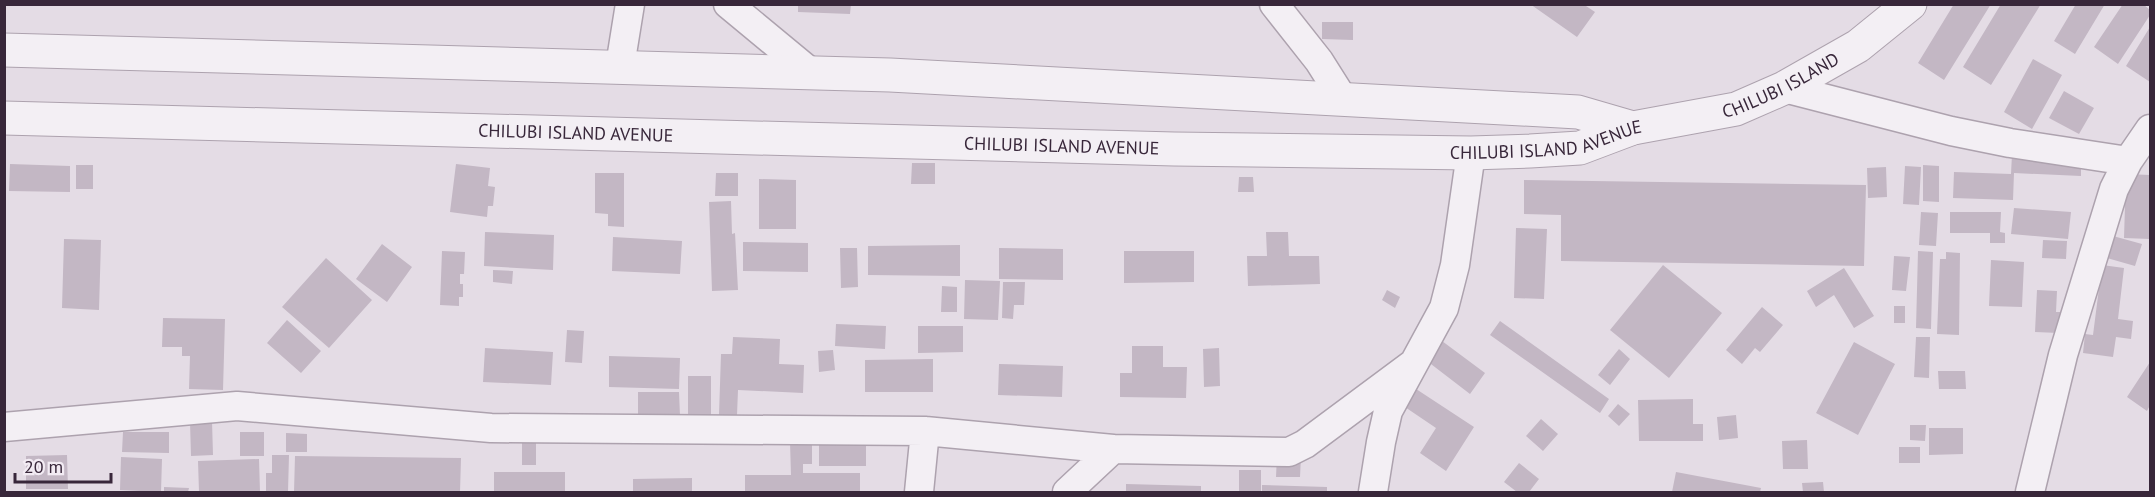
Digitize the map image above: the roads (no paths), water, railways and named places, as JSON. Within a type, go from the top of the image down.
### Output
[{"type":"street","points":[[620,66],[630,4]]},
{"type":"street","points":[[728,4],[809,71]]},
{"type":"street","points":[[1274,4],[1319,62],[1343,99]]},
{"type":"street","name":"CHILUBI ISLAND","points":[[1633,128],[1736,109],[1784,88],[1858,46],[1910,4]]},
{"type":"street","name":"CHILUBI ISLAND AVENUE","points":[[4,50],[809,71],[1578,112],[1633,128]]},
{"type":"street","points":[[1784,88],[2010,143],[2128,161]]},
{"type":"street","name":"CHILUBI ISLAND AVENUE","points":[[4,118],[1174,149],[1471,153],[1580,148],[1633,128]]},
{"type":"street","points":[[2030,492],[2063,355],[2114,189],[2128,161],[2150,132]]},
{"type":"street","points":[[1380,490],[1388,411],[1444,308],[1455,265],[1471,153]]},
{"type":"street","points":[[4,427],[237,406],[491,428],[925,430],[1113,449],[1289,452],[1305,444],[1414,363]]},
{"type":"street","points":[[919,492],[925,430]]},
{"type":"street","points":[[1067,492],[1113,449]]}]
